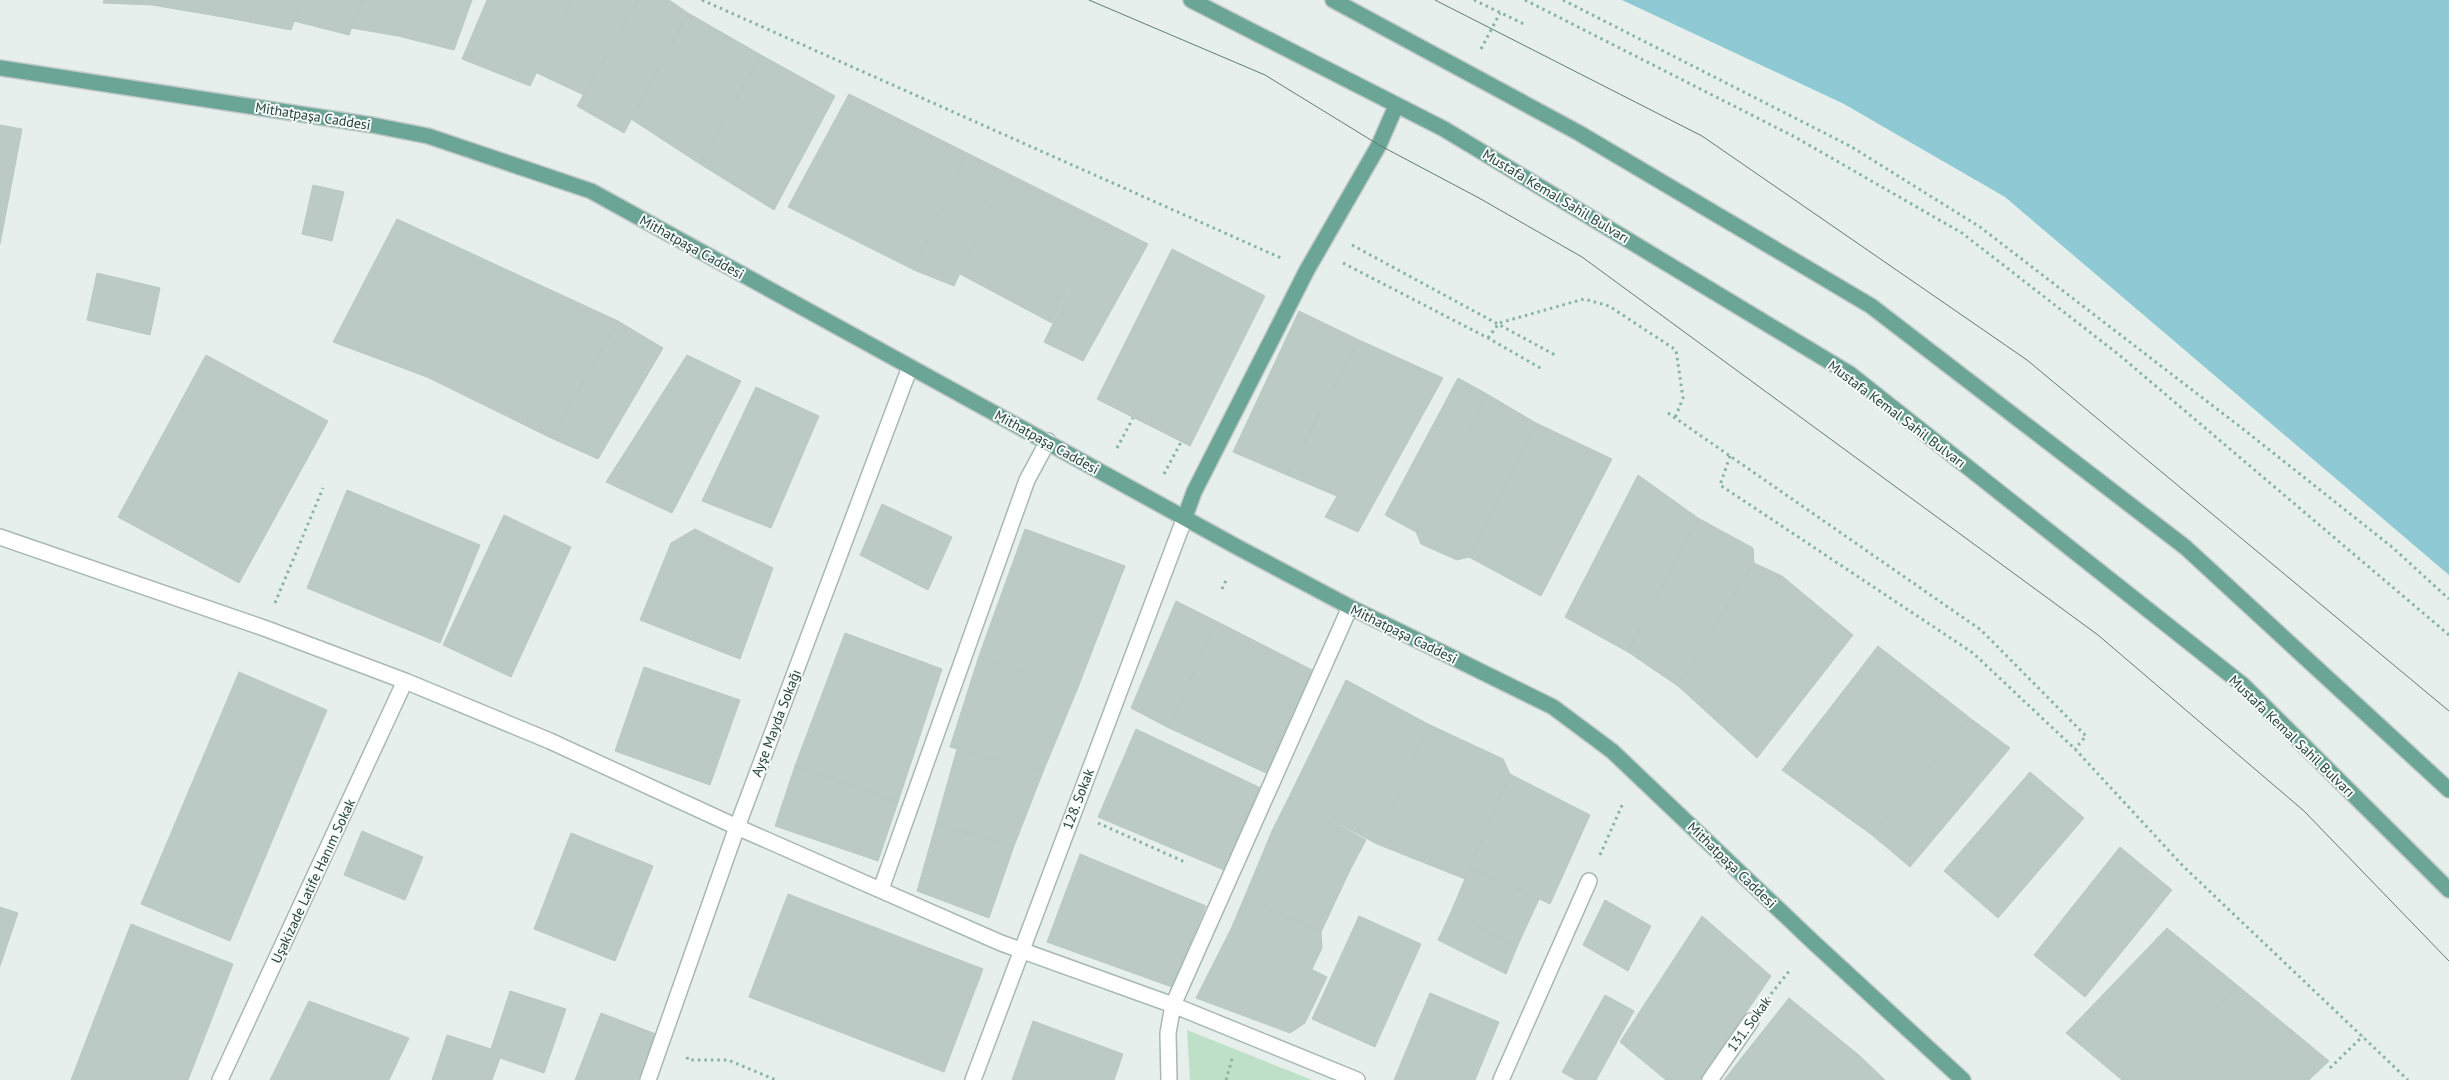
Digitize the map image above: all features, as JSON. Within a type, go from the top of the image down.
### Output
[{"type":"main road","name":"Mustafa Kemal Sahil Bulvarı","points":[[1191,0],[1460,139],[1850,374],[2243,685],[2449,890]]},
{"type":"main road","points":[[1333,0],[1579,133],[1871,306],[2185,547],[2449,790]]},
{"type":"main road","name":"Mithatpaşa Caddesi","points":[[0,68],[372,124],[428,136],[591,191],[1350,608],[1553,707],[1612,751],[1812,941],[1964,1080]]},
{"type":"main road","points":[[1185,518],[1194,492],[1307,270],[1379,145],[1396,106]]},
{"type":"street","name":"Ayşe Mayda Sokağı","points":[[648,1080],[737,827],[910,367]]},
{"type":"street","points":[[881,889],[1027,480],[1048,441]]},
{"type":"street","name":"128. Sokak","points":[[973,1080],[1020,950],[1185,518]]},
{"type":"street","points":[[0,537],[264,628],[405,682],[550,741],[737,827],[1020,950],[1173,1005],[1357,1080]]},
{"type":"street","points":[[1169,1080],[1168,1033],[1173,1005],[1350,608]]},
{"type":"street","name":"Uşakizade Latife Hanım Sokak","points":[[220,1080],[405,682]]},
{"type":"street","points":[[1501,1080],[1589,881]]},
{"type":"street","name":"131. Sokak","points":[[1710,1080],[1751,1021]]},
{"type":"path","points":[[702,0],[1307,270]]},
{"type":"path","points":[[1474,0],[1526,25]]},
{"type":"path","points":[[1525,0],[1795,137],[1962,233],[2118,354],[2449,635]]},
{"type":"path","points":[[1563,0],[1850,146],[1980,227],[2322,491],[2392,547],[2449,599]]},
{"type":"path","points":[[1328,232],[1499,323],[1554,355]]},
{"type":"path","points":[[1318,250],[1488,338],[1542,369]]},
{"type":"path","points":[[1488,338],[1499,323],[1584,300],[1610,306],[1676,350],[1683,398],[1675,418]]},
{"type":"path","points":[[1668,413],[1981,630],[2086,736],[2074,749]]},
{"type":"path","points":[[1116,452],[1133,418]]},
{"type":"path","points":[[1163,476],[1181,442]]},
{"type":"path","points":[[1730,456],[1720,485],[1973,653],[2074,749],[2183,866],[2408,1080]]},
{"type":"path","points":[[264,628],[323,488]]},
{"type":"path","points":[[1222,589],[1227,578]]},
{"type":"path","points":[[1589,881],[1623,803]]},
{"type":"path","points":[[1073,813],[1186,863]]},
{"type":"path","name":"131. Sokak","points":[[1751,1021],[1790,970]]},
{"type":"path","points":[[664,1036],[679,1042],[688,1060],[728,1060],[776,1080]]},
{"type":"path","points":[[2330,1068],[2363,1036]]},
{"type":"green space","points":[[1187,1030],[1312,1080],[1190,1080]]},
{"type":"water","points":[[1622,0],[2449,0],[2449,575],[2005,197],[1844,104]]},
{"type":"building","points":[[104,0],[154,0],[152,5],[103,3]]},
{"type":"building","points":[[154,0],[229,0],[223,17],[152,5]]},
{"type":"building","points":[[229,0],[302,0],[291,30],[223,17]]},
{"type":"building","points":[[302,0],[362,0],[349,35],[294,21]]},
{"type":"building","points":[[362,0],[412,0],[398,36],[351,28]]},
{"type":"building","points":[[412,0],[472,0],[454,50],[398,36]]},
{"type":"building","points":[[487,0],[572,0],[530,86],[462,59]]},
{"type":"building","points":[[572,0],[638,0],[584,95],[537,73]]},
{"type":"building","points":[[638,0],[669,0],[688,13],[624,133],[577,106]]},
{"type":"building","points":[[688,13],[761,55],[700,164],[631,119]]},
{"type":"building","points":[[761,55],[835,96],[774,210],[700,164]]},
{"type":"building","points":[[849,94],[967,153],[914,270],[788,207]]},
{"type":"building","points":[[0,125],[22,129],[0,244]]},
{"type":"building","points":[[967,153],[1007,173],[954,286],[914,270]]},
{"type":"building","points":[[1007,173],[1103,221],[1052,323],[960,274]]},
{"type":"building","points":[[313,185],[344,192],[332,241],[302,234]]},
{"type":"building","points":[[397,219],[618,321],[551,438],[427,377],[333,342]]},
{"type":"building","points":[[1103,221],[1148,244],[1083,361],[1044,342]]},
{"type":"building","points":[[1172,249],[1265,296],[1190,446],[1097,399]]},
{"type":"building","points":[[97,273],[160,288],[150,335],[87,320]]},
{"type":"building","points":[[1299,311],[1359,340],[1287,475],[1233,452]]},
{"type":"building","points":[[618,321],[663,348],[598,459],[551,438]]},
{"type":"building","points":[[1359,340],[1443,378],[1358,532],[1325,517],[1337,496],[1287,475]]},
{"type":"building","points":[[206,355],[328,421],[239,583],[118,517]]},
{"type":"building","points":[[687,355],[741,381],[672,513],[606,482]]},
{"type":"building","points":[[1458,378],[1487,394],[1416,532],[1385,515]]},
{"type":"building","points":[[756,387],[819,416],[771,528],[702,501]]},
{"type":"building","points":[[1487,394],[1536,423],[1469,557],[1457,560],[1421,544],[1416,532]]},
{"type":"building","points":[[1536,423],[1612,459],[1541,596],[1469,557]]},
{"type":"building","points":[[1638,475],[1698,518],[1628,652],[1565,617]]},
{"type":"building","points":[[347,490],[480,545],[440,643],[307,588]]},
{"type":"building","points":[[882,504],[952,537],[928,590],[860,555]]},
{"type":"building","points":[[504,515],[571,547],[511,677],[443,645]]},
{"type":"building","points":[[1698,518],[1753,548],[1754,563],[1678,686],[1628,652]]},
{"type":"building","points":[[695,529],[773,568],[740,659],[640,620],[671,543]]},
{"type":"building","points":[[1025,529],[1125,566],[1077,690],[979,656]]},
{"type":"building","points":[[1754,563],[1782,576],[1853,635],[1757,758],[1678,686]]},
{"type":"building","points":[[1176,601],[1216,621],[1169,728],[1131,708]]},
{"type":"building","points":[[1216,621],[1314,671],[1266,773],[1169,728]]},
{"type":"building","points":[[845,633],[942,669],[898,802],[795,766]]},
{"type":"building","points":[[1878,646],[1970,718],[1872,835],[1782,770]]},
{"type":"building","points":[[979,656],[1077,690],[1043,772],[950,747]]},
{"type":"building","points":[[644,667],[740,700],[710,785],[615,751]]},
{"type":"building","points":[[239,672],[327,710],[230,941],[141,904]]},
{"type":"building","points":[[1346,680],[1428,724],[1377,844],[1289,797]]},
{"type":"building","points":[[1970,718],[2010,748],[1910,867],[1872,835]]},
{"type":"building","points":[[1428,724],[1503,759],[1510,774],[1465,879],[1377,844]]},
{"type":"building","points":[[1136,729],[1267,791],[1224,870],[1098,817]]},
{"type":"building","points":[[957,749],[1043,772],[1014,846],[936,824]]},
{"type":"building","points":[[795,766],[898,802],[878,861],[775,826]]},
{"type":"building","points":[[2030,772],[2084,818],[1998,918],[1944,871]]},
{"type":"building","points":[[1510,774],[1590,815],[1550,904],[1470,867]]},
{"type":"building","points":[[1289,797],[1366,840],[1350,870],[1272,831]]},
{"type":"building","points":[[936,824],[1014,846],[989,918],[917,891]]},
{"type":"building","points":[[362,831],[423,857],[405,900],[344,875]]},
{"type":"building","points":[[1272,831],[1350,870],[1321,932],[1245,896]]},
{"type":"building","points":[[571,833],[653,866],[615,961],[534,929]]},
{"type":"building","points":[[2120,847],[2172,890],[2085,997],[2034,955]]},
{"type":"building","points":[[1080,854],[1206,906],[1172,987],[1047,942]]},
{"type":"building","points":[[1470,867],[1539,899],[1517,947],[1451,912]]},
{"type":"building","points":[[788,894],[983,969],[944,1072],[749,997]]},
{"type":"building","points":[[1245,896],[1321,932],[1322,948],[1312,969],[1231,929]]},
{"type":"building","points":[[1605,900],[1651,926],[1628,971],[1583,945]]},
{"type":"building","points":[[0,907],[18,913],[0,966]]},
{"type":"building","points":[[1451,912],[1517,947],[1506,974],[1438,940]]},
{"type":"building","points":[[1359,916],[1421,944],[1375,1047],[1312,1019]]},
{"type":"building","points":[[1702,916],[1771,976],[1700,1080],[1666,1080],[1620,1042]]},
{"type":"building","points":[[131,924],[233,964],[188,1080],[71,1080]]},
{"type":"building","points":[[2167,928],[2237,985],[2151,1080],[2122,1080],[2066,1033]]},
{"type":"building","points":[[1231,929],[1327,977],[1305,1023],[1290,1033],[1196,998]]},
{"type":"building","points":[[2237,985],[2329,1061],[2309,1080],[2151,1080]]},
{"type":"building","points":[[510,991],[566,1009],[544,1073],[500,1058],[492,1080],[432,1080],[447,1035],[491,1049]]},
{"type":"building","points":[[1430,993],[1499,1022],[1475,1080],[1394,1080]]},
{"type":"building","points":[[1605,995],[1634,1011],[1596,1080],[1576,1080],[1562,1072]]},
{"type":"building","points":[[1789,998],[1860,1056],[1839,1080],[1724,1080]]},
{"type":"building","points":[[309,1001],[409,1038],[389,1080],[270,1080]]},
{"type":"building","points":[[601,1013],[656,1034],[638,1080],[575,1080]]},
{"type":"building","points":[[1033,1021],[1123,1054],[1114,1080],[1012,1080]]},
{"type":"building","points":[[1860,1056],[1885,1080],[1839,1080]]},
{"type":"tram line","points":[[1089,0],[1265,75],[1379,145],[1479,198],[1582,257],[2098,635],[2304,811],[2449,961]]},
{"type":"tram line","points":[[1435,0],[1702,136],[2027,360],[2449,711]]}]
